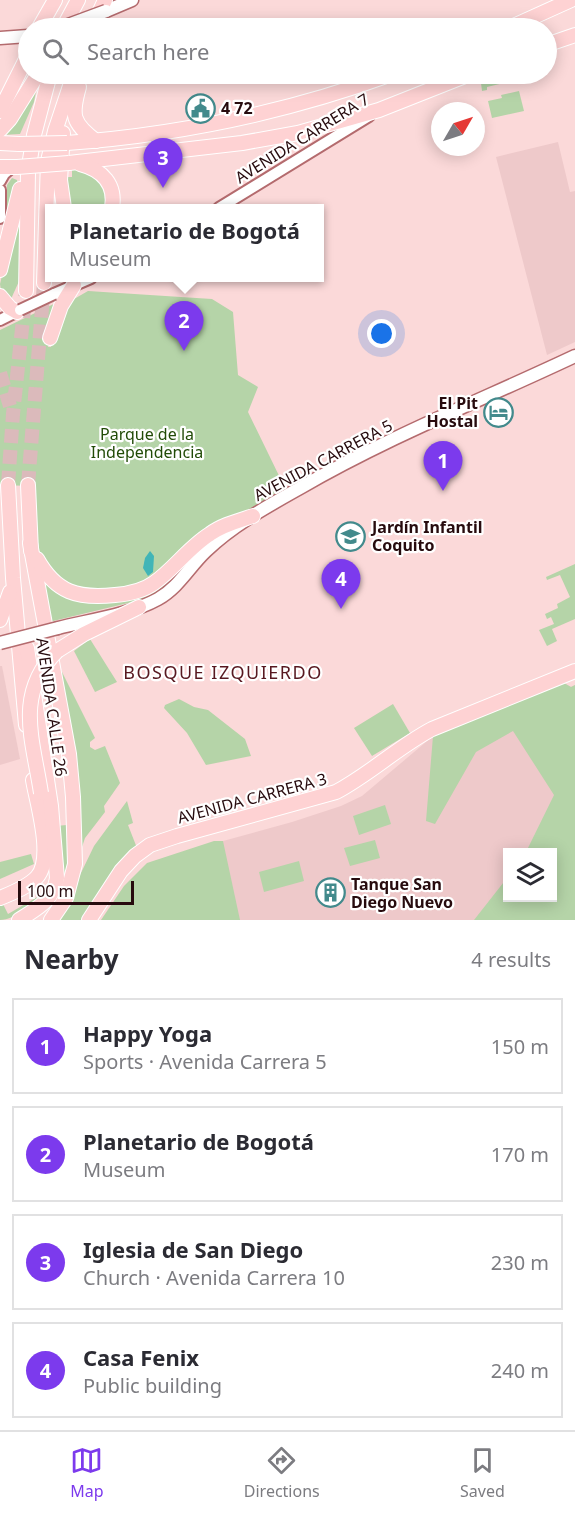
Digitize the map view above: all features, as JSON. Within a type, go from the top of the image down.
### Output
[{"type":"main road","points":[[45,18],[55,0]]},
{"type":"main road","points":[[68,18],[78,0]]},
{"type":"main road","points":[[81,18],[105,5],[132,0]]},
{"type":"main road","points":[[531,18],[571,0]]},
{"type":"main road","points":[[557,41],[575,35]]},
{"type":"main road","points":[[0,38],[18,37]]},
{"type":"main road","points":[[0,111],[18,75]]},
{"type":"main road","points":[[0,130],[14,114],[32,84]]},
{"type":"main road","points":[[0,270],[19,199],[25,160],[47,84]]},
{"type":"main road","points":[[47,204],[48,161],[71,84]]},
{"type":"main road","points":[[80,84],[75,102],[75,119],[81,129],[96,141]]},
{"type":"main road","points":[[0,143],[96,141],[188,128],[273,110],[359,84]]},
{"type":"main road","name":"AVENIDA CARRERA 7","points":[[379,110],[445,84]]},
{"type":"main road","points":[[64,204],[60,180],[65,103]]},
{"type":"main road","points":[[10,167],[72,163],[273,138],[315,129],[379,110]]},
{"type":"main road","points":[[26,291],[27,182],[34,135]]},
{"type":"main road","points":[[72,163],[96,169],[107,179],[114,194],[113,204]]},
{"type":"main road","points":[[44,283],[45,252]]},
{"type":"main road","points":[[50,338],[67,287]]},
{"type":"main road","points":[[0,296],[5,303],[18,311]]},
{"type":"main road","name":"AVENIDA CARRERA 5","points":[[0,643],[140,607],[167,593],[184,577],[205,551],[253,516],[345,463],[575,356]]},
{"type":"main road","name":"AVENIDA CALLE 26","points":[[8,485],[13,578],[26,730],[57,878],[54,893],[19,920]]},
{"type":"main road","name":"AVENIDA CALLE 26","points":[[28,485],[35,600],[74,847],[75,864],[70,884]]},
{"type":"main road","points":[[30,543],[45,572],[61,588],[85,597],[123,594],[138,591],[154,583],[211,532],[253,516]]},
{"type":"main road","name":"AVENIDA CALLE 26","points":[[1,898],[33,880],[50,852],[10,527]]},
{"type":"main road","points":[[0,620],[7,604],[13,578]]},
{"type":"main road","points":[[50,852],[30,722],[30,702],[39,672],[57,651],[84,634],[140,607]]},
{"type":"main road","name":"AVENIDA CARRERA 3","points":[[89,920],[121,871],[135,856],[150,845],[336,792],[360,778],[404,745],[432,729],[575,670]]},
{"type":"main road","points":[[34,920],[58,901],[70,884]]},
{"type":"main road","points":[[51,920],[66,898],[70,884]]},
{"type":"street","name":"AVENIDA CARRERA 7","points":[[226,204],[379,110]]},
{"type":"street","points":[[0,182],[10,167]]},
{"type":"street","points":[[0,190],[0,218]]},
{"type":"street","points":[[0,320],[67,287]]},
{"type":"shaded area","points":[[558,142],[570,192],[575,191],[575,342],[547,355],[496,157]]},
{"type":"shaded area","points":[[0,666],[2,666],[20,759],[0,765]]},
{"type":"shaded area","points":[[564,683],[571,687],[575,685],[575,920],[182,920],[214,841],[223,841],[292,822],[341,806],[362,796],[433,736]]},
{"type":"green space","points":[[481,84],[499,84],[487,87],[487,90],[482,91]]},
{"type":"green space","points":[[37,86],[34,102],[20,134],[2,135]]},
{"type":"green space","points":[[519,91],[524,111],[492,118],[488,101]]},
{"type":"green space","points":[[72,170],[86,170],[105,185],[106,204],[69,204],[63,177],[72,177]]},
{"type":"green space","points":[[12,178],[17,180],[18,186],[0,250],[6,213],[7,185]]},
{"type":"green space","points":[[19,206],[20,279],[11,299],[1,290],[0,284]]},
{"type":"green space","name":"Parque de la Independencia","points":[[88,291],[212,299],[233,312],[238,375],[258,387],[248,412],[285,488],[144,585],[105,593],[69,587],[54,575],[38,553],[33,527],[31,486],[0,485],[0,330],[64,299],[48,347],[51,347],[67,303]]},
{"type":"green space","points":[[209,537],[167,587],[149,598],[49,622],[38,566],[48,582],[127,597]]},
{"type":"green space","points":[[575,564],[575,619],[552,629],[557,641],[547,646],[539,630],[554,624],[551,617],[547,619],[545,614],[558,608],[557,604],[570,597],[560,575],[547,580],[546,577]]},
{"type":"green space","points":[[90,639],[117,682],[95,692],[74,651]]},
{"type":"green space","points":[[57,662],[95,738],[90,742],[90,747],[95,750],[105,746],[120,783],[104,806],[105,812],[85,838],[79,856]]},
{"type":"green space","points":[[564,683],[571,687],[575,685],[575,920],[474,920],[503,883],[503,902],[557,902],[557,848],[528,848],[554,795],[513,731],[476,752],[435,824],[426,821],[433,736]]},
{"type":"green space","points":[[179,699],[194,707],[208,710],[245,739],[251,756],[206,765],[187,733],[164,708],[165,705]]},
{"type":"green space","points":[[393,704],[410,733],[372,756],[354,728]]},
{"type":"green space","points":[[127,801],[133,823],[128,825],[137,848],[113,873],[84,920],[54,920],[66,904],[94,846]]},
{"type":"green space","points":[[385,805],[391,824],[359,835],[353,816]]},
{"type":"green space","points":[[67,825],[69,866],[67,876],[64,885],[51,902],[55,826]]},
{"type":"green space","points":[[375,840],[380,858],[350,866],[344,848]]},
{"type":"green space","points":[[214,841],[223,841],[240,920],[101,920],[124,886],[147,863]]},
{"type":"green space","points":[[31,854],[34,864],[0,879],[0,862]]},
{"type":"green space","points":[[299,861],[304,881],[264,892],[259,872]]},
{"type":"green space","points":[[46,892],[18,914],[0,920],[2,902],[8,914]]},
{"type":"water","points":[[150,551],[154,556],[153,572],[148,576],[143,568],[145,558]]},
{"type":"tunnel","points":[[28,485],[44,283]]},
{"type":"tunnel","points":[[8,485],[26,291]]},
{"type":"tunnel","points":[[0,373],[10,406]]},
{"type":"place","name":"4 72","points":[[200,108]]},
{"type":"place","name":"Iglesia de San Diego","points":[[163,188]]},
{"type":"place","name":"Planetario de Bogotá","points":[[184,351]]},
{"type":"place","name":"El Pit Hostal","points":[[499,412]]},
{"type":"place","name":"Happy Yoga","points":[[443,491]]},
{"type":"place","name":"Jardín Infantil Coquito","points":[[351,536]]},
{"type":"place","name":"Casa Fenix","points":[[341,609]]},
{"type":"place","name":"Tanque San Diego Nuevo","points":[[330,893]]},
{"type":"district","name":"BOSQUE IZQUIERDO","points":[[223,673]]}]
